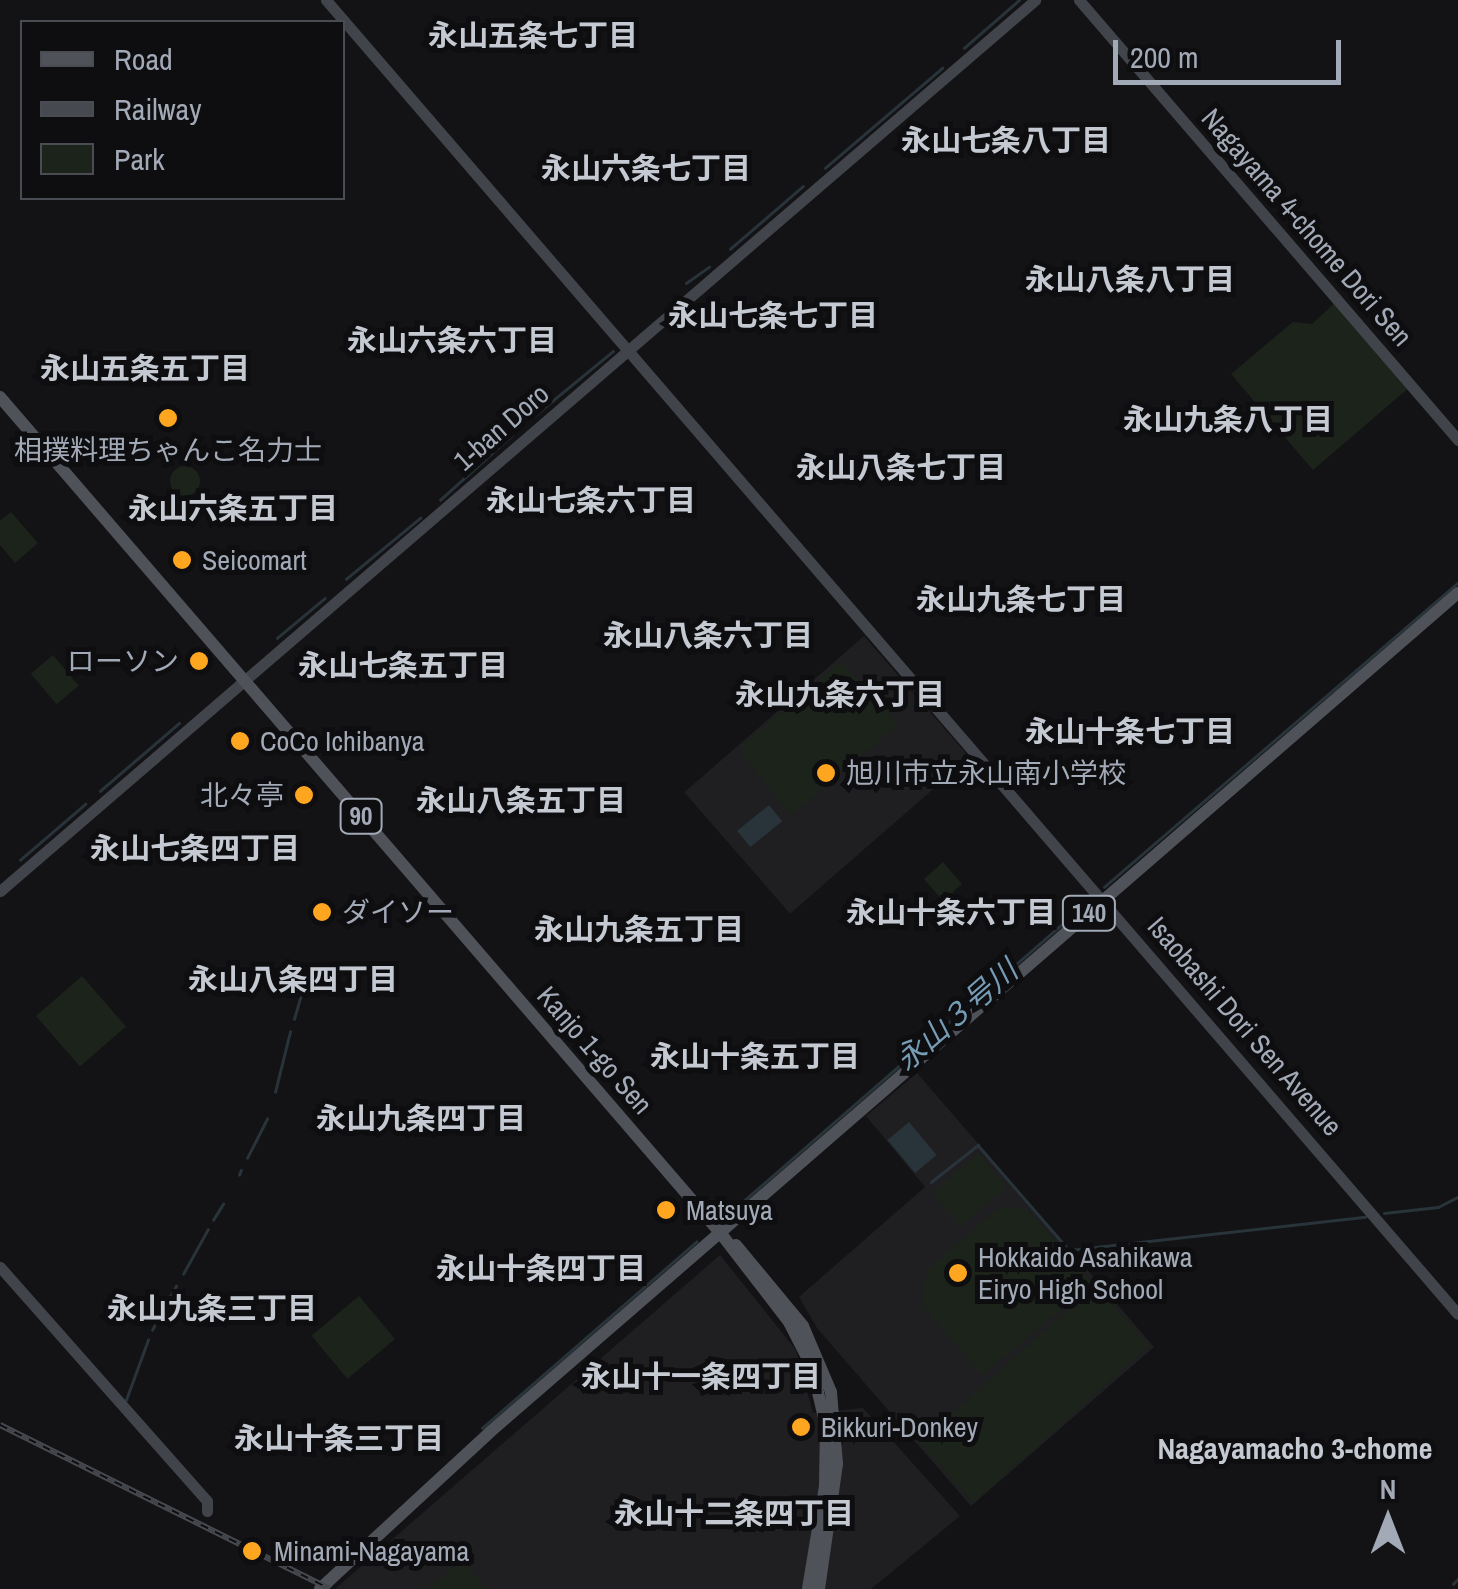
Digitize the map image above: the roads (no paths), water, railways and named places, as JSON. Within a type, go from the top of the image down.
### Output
[{"type":"main road","name":"Kanjo 1-go Sen","points":[[0,397],[722,1235],[788,1322],[816,1379],[827,1464],[818,1564]]},
{"type":"main road","name":"140","points":[[320,1589],[490,1432],[1458,594]]},
{"type":"main road","name":"90","points":[[808,1589],[818,1564]]},
{"type":"main road","name":"90","points":[[818,1564],[820,1589]]},
{"type":"street","name":"Isaobashi Dori Sen Avenue","points":[[326,0],[343,20]]},
{"type":"street","name":"1-ban Doro","points":[[0,891],[1035,0]]},
{"type":"street","name":"Nagayama 4-chome Dori Sen","points":[[1078,0],[1458,440]]},
{"type":"street","name":"Isaobashi Dori Sen Avenue","points":[[345,22],[1458,1314]]},
{"type":"street","points":[[0,1267],[207,1501],[207,1511]]},
{"type":"waterway","points":[[964,48],[1019,0]]},
{"type":"waterway","points":[[825,168],[942,68]]},
{"type":"waterway","points":[[730,249],[803,186]]},
{"type":"waterway","points":[[686,283],[709,267]]},
{"type":"waterway","points":[[534,416],[613,351]]},
{"type":"waterway","points":[[440,500],[512,435]]},
{"type":"waterway","points":[[346,579],[420,518]]},
{"type":"waterway","name":"永山３号川","points":[[1104,887],[1458,582]]},
{"type":"waterway","points":[[277,638],[325,598]]},
{"type":"waterway","points":[[100,791],[179,723]]},
{"type":"waterway","points":[[20,860],[85,804]]},
{"type":"waterway","name":"永山３号川","points":[[732,1211],[1091,899]]},
{"type":"waterway","points":[[294,1019],[310,964]]},
{"type":"waterway","points":[[275,1092],[290,1032]]},
{"type":"waterway","points":[[247,1158],[267,1119]]},
{"type":"waterway","points":[[931,1182],[978,1145],[1069,1250],[1365,1217]]},
{"type":"waterway","points":[[239,1175],[241,1170]]},
{"type":"waterway","points":[[1384,1213],[1438,1207],[1458,1197]]},
{"type":"waterway","points":[[213,1220],[223,1204]]},
{"type":"waterway","points":[[183,1274],[208,1229]]},
{"type":"waterway","name":"永山３号川","points":[[482,1428],[696,1242]]},
{"type":"waterway","points":[[152,1330],[176,1286]]},
{"type":"waterway","points":[[126,1400],[148,1340]]},
{"type":"waterway","points":[[1453,1584],[1458,1579]]},
{"type":"railway","points":[[0,1425],[331,1589]]},
{"type":"place","name":"相撲料理ちゃんこ名力士","points":[[168,418]]},
{"type":"place","name":"Seicomart","points":[[182,560]]},
{"type":"place","name":"ローソン","points":[[199,661]]},
{"type":"place","name":"CoCo Ichibanya","points":[[240,741]]},
{"type":"place","name":"旭川市立永山南小学校","points":[[826,773]]},
{"type":"place","name":"北々亭","points":[[304,795]]},
{"type":"place","name":"ダイソー","points":[[322,912]]},
{"type":"place","name":"Matsuya","points":[[666,1210]]},
{"type":"place","name":"Hokkaido Asahikawa Eiryo High School","points":[[958,1273]]},
{"type":"place","name":"Bikkuri-Donkey","points":[[801,1427]]},
{"type":"place","name":"Minami-Nagayama","points":[[252,1551]]},
{"type":"district","name":"永山五条七丁目","points":[[533,35]]},
{"type":"district","name":"永山七条八丁目","points":[[1006,140]]},
{"type":"district","name":"永山六条七丁目","points":[[646,168]]},
{"type":"district","name":"永山八条八丁目","points":[[1130,279]]},
{"type":"district","name":"永山七条七丁目","points":[[773,315]]},
{"type":"district","name":"永山六条六丁目","points":[[452,340]]},
{"type":"district","name":"永山五条五丁目","points":[[145,368]]},
{"type":"district","name":"永山九条八丁目","points":[[1228,419]]},
{"type":"district","name":"永山八条七丁目","points":[[901,467]]},
{"type":"district","name":"永山七条六丁目","points":[[591,500]]},
{"type":"district","name":"永山六条五丁目","points":[[233,508]]},
{"type":"district","name":"永山九条七丁目","points":[[1021,599]]},
{"type":"district","name":"永山八条六丁目","points":[[708,635]]},
{"type":"district","name":"永山七条五丁目","points":[[403,665]]},
{"type":"district","name":"永山九条六丁目","points":[[840,694]]},
{"type":"district","name":"永山十条七丁目","points":[[1130,731]]},
{"type":"district","name":"永山八条五丁目","points":[[521,800]]},
{"type":"district","name":"永山七条四丁目","points":[[195,848]]},
{"type":"district","name":"永山十条六丁目","points":[[951,912]]},
{"type":"district","name":"永山九条五丁目","points":[[639,929]]},
{"type":"district","name":"永山八条四丁目","points":[[293,979]]},
{"type":"district","name":"永山十条五丁目","points":[[755,1056]]},
{"type":"district","name":"永山九条四丁目","points":[[421,1118]]},
{"type":"district","name":"永山十条四丁目","points":[[541,1268]]},
{"type":"district","name":"永山九条三丁目","points":[[212,1308]]},
{"type":"district","name":"永山十一条四丁目","points":[[701,1376]]},
{"type":"district","name":"永山十条三丁目","points":[[339,1438]]},
{"type":"district","name":"Nagayamacho 3-chome","points":[[1295,1448]]},
{"type":"district","name":"永山十二条四丁目","points":[[734,1513]]}]
